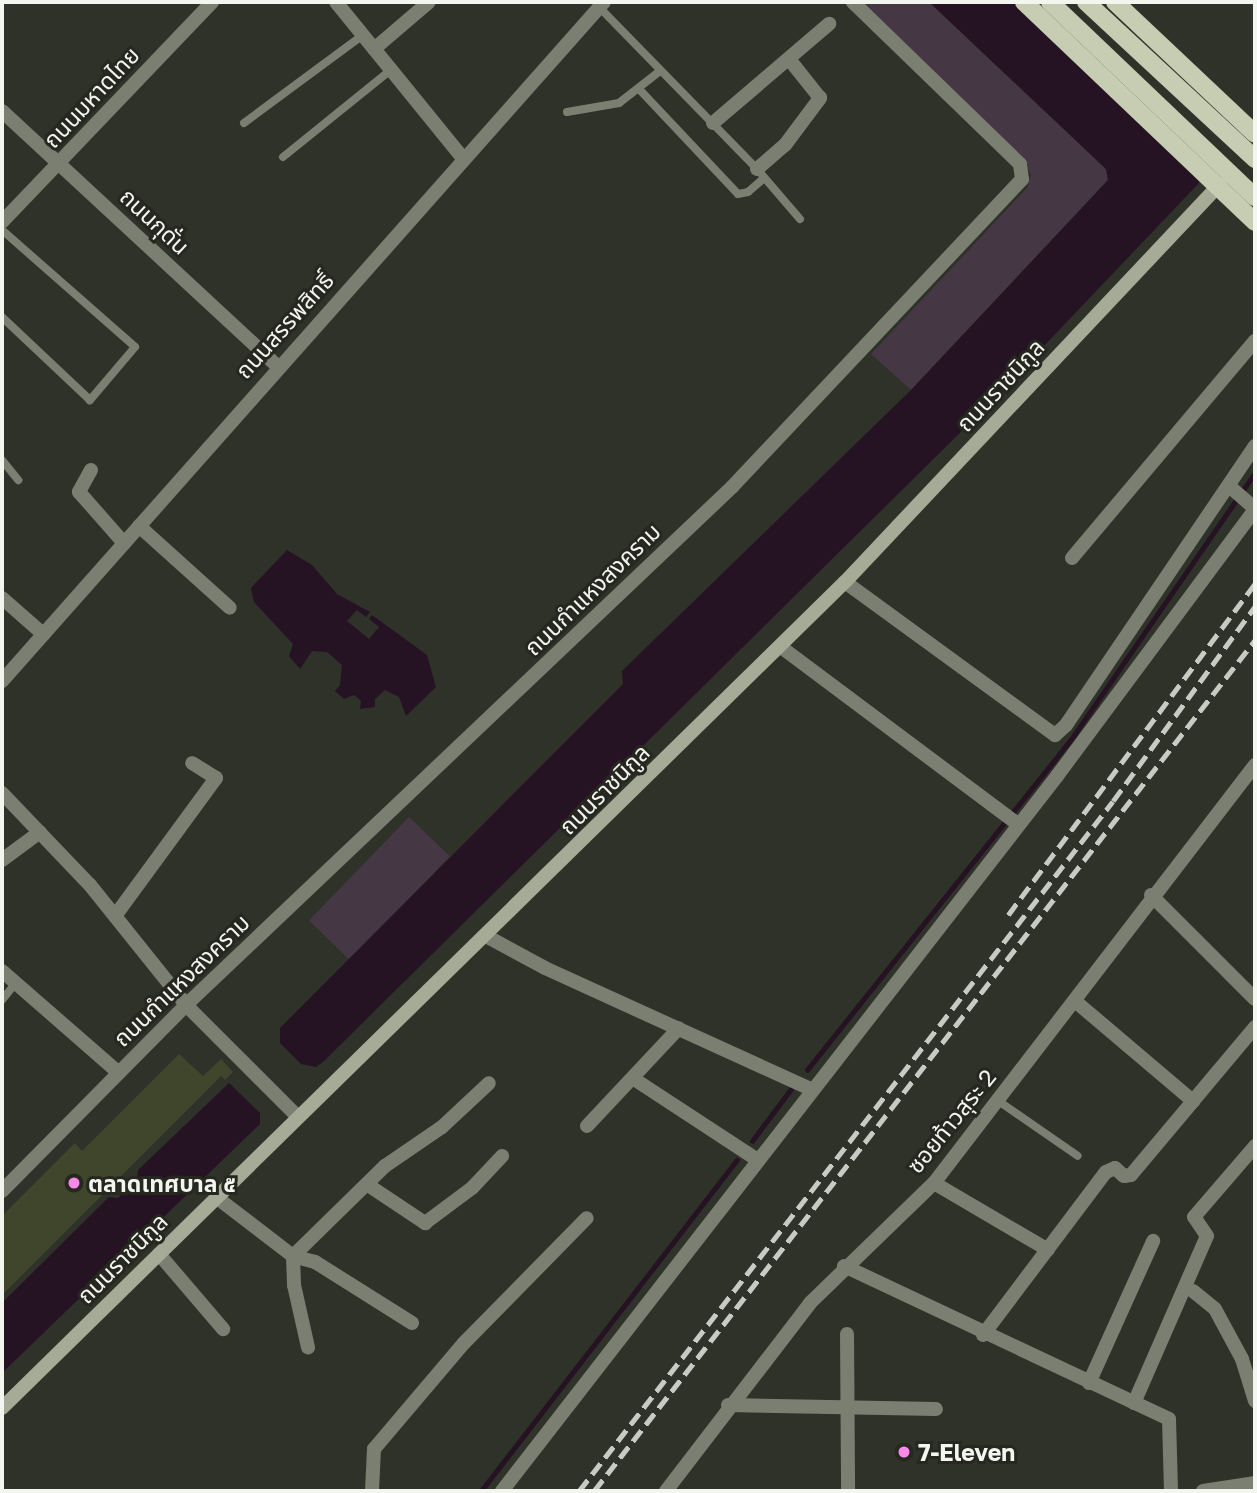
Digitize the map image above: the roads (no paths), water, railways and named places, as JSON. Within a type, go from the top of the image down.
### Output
[{"type":"main road","points":[[1024,2],[1220,184],[1255,222]]},
{"type":"main road","points":[[1050,2],[1255,197]]},
{"type":"main road","points":[[1086,2],[1255,159]]},
{"type":"main road","points":[[1115,2],[1255,134]]},
{"type":"main road","name":"ถนนราชนิกูล","points":[[2,1408],[845,583],[1220,184]]},
{"type":"street","name":"ถนนมหาดไทย","points":[[2,222],[212,2]]},
{"type":"street","points":[[336,2],[463,158]]},
{"type":"street","points":[[374,49],[429,2]]},
{"type":"street","name":"ถนนกำแหงสงคราม","points":[[2,1191],[186,1005],[732,487],[1022,179],[1020,164],[853,2]]},
{"type":"street","name":"ถนนสรรพสิทธิ์","points":[[2,681],[277,366],[601,4]]},
{"type":"street","points":[[713,123],[829,24]]},
{"type":"street","points":[[761,173],[820,98],[789,59]]},
{"type":"street","name":"ถนนกุดั่น","points":[[2,111],[277,366]]},
{"type":"street","points":[[1072,558],[1255,341]]},
{"type":"street","points":[[845,583],[1055,735],[1074,714],[1232,489],[1255,446]]},
{"type":"street","points":[[91,470],[79,492],[124,543]]},
{"type":"street","points":[[502,1491],[813,1090],[1013,820],[1252,507],[1232,489]]},
{"type":"street","points":[[139,526],[230,608]]},
{"type":"street","points":[[2,598],[43,634]]},
{"type":"street","points":[[780,647],[1013,820]]},
{"type":"street","points":[[115,916],[216,778],[192,763]]},
{"type":"street","name":"ซอยท้าวสุระ 2","points":[[666,1491],[728,1405],[844,1266],[934,1183],[1075,1001],[1151,895],[1255,765]]},
{"type":"street","points":[[2,793],[115,916],[186,1005],[298,1117]]},
{"type":"street","points":[[2,860],[40,832]]},
{"type":"street","points":[[1151,895],[1255,999]]},
{"type":"street","points":[[486,936],[545,968],[813,1090]]},
{"type":"street","points":[[2,971],[13,985],[119,1073]]},
{"type":"street","points":[[1075,1001],[1193,1101]]},
{"type":"street","points":[[983,1335],[1106,1172],[1115,1168],[1130,1175],[1255,1027]]},
{"type":"street","points":[[587,1126],[679,1028]]},
{"type":"street","points":[[634,1079],[758,1160]]},
{"type":"street","points":[[308,1347],[294,1285],[293,1256],[385,1166],[443,1127],[489,1083]]},
{"type":"street","points":[[1134,1403],[1207,1236],[1194,1217],[1255,1146]]},
{"type":"street","points":[[368,1185],[425,1223],[472,1188],[502,1156]]},
{"type":"street","points":[[934,1183],[1048,1250]]},
{"type":"street","points":[[216,1197],[293,1256],[315,1262],[412,1323]]},
{"type":"street","points":[[372,1491],[374,1449],[464,1343],[587,1218]]},
{"type":"street","points":[[1089,1383],[1153,1241]]},
{"type":"street","points":[[159,1254],[223,1329]]},
{"type":"street","points":[[844,1266],[983,1335],[1169,1419],[1171,1491]]},
{"type":"street","points":[[1193,1291],[1214,1310],[1242,1359],[1255,1401]]},
{"type":"street","points":[[847,1334],[848,1491]]},
{"type":"street","points":[[728,1405],[936,1409]]},
{"type":"street","points":[[1203,1491],[1255,1483]]},
{"type":"lane","points":[[601,4],[660,71],[761,173],[800,219]]},
{"type":"lane","points":[[244,123],[363,35]]},
{"type":"lane","points":[[283,157],[391,70]]},
{"type":"lane","points":[[566,112],[619,103],[660,71]]},
{"type":"lane","points":[[639,89],[738,194],[748,192],[761,173]]},
{"type":"lane","points":[[2,230],[135,347],[90,400],[2,317]]},
{"type":"lane","points":[[2,460],[18,480]]},
{"type":"lane","points":[[2,1000],[13,985]]},
{"type":"lane","points":[[997,1100],[1078,1156]]},
{"type":"waterway","points":[[807,1070],[1074,735],[1255,473]]},
{"type":"waterway","points":[[752,1141],[791,1089]]},
{"type":"waterway","points":[[481,1491],[737,1160]]},
{"type":"railway","points":[[1008,915],[1255,584]]},
{"type":"railway","points":[[579,1491],[1113,801],[1255,606]]},
{"type":"railway","points":[[594,1491],[1255,640]]},
{"type":"place","name":"ตลาดเทศบาล ๕","points":[[74,1183]]},
{"type":"place","name":"7-Eleven","points":[[904,1452]]}]
